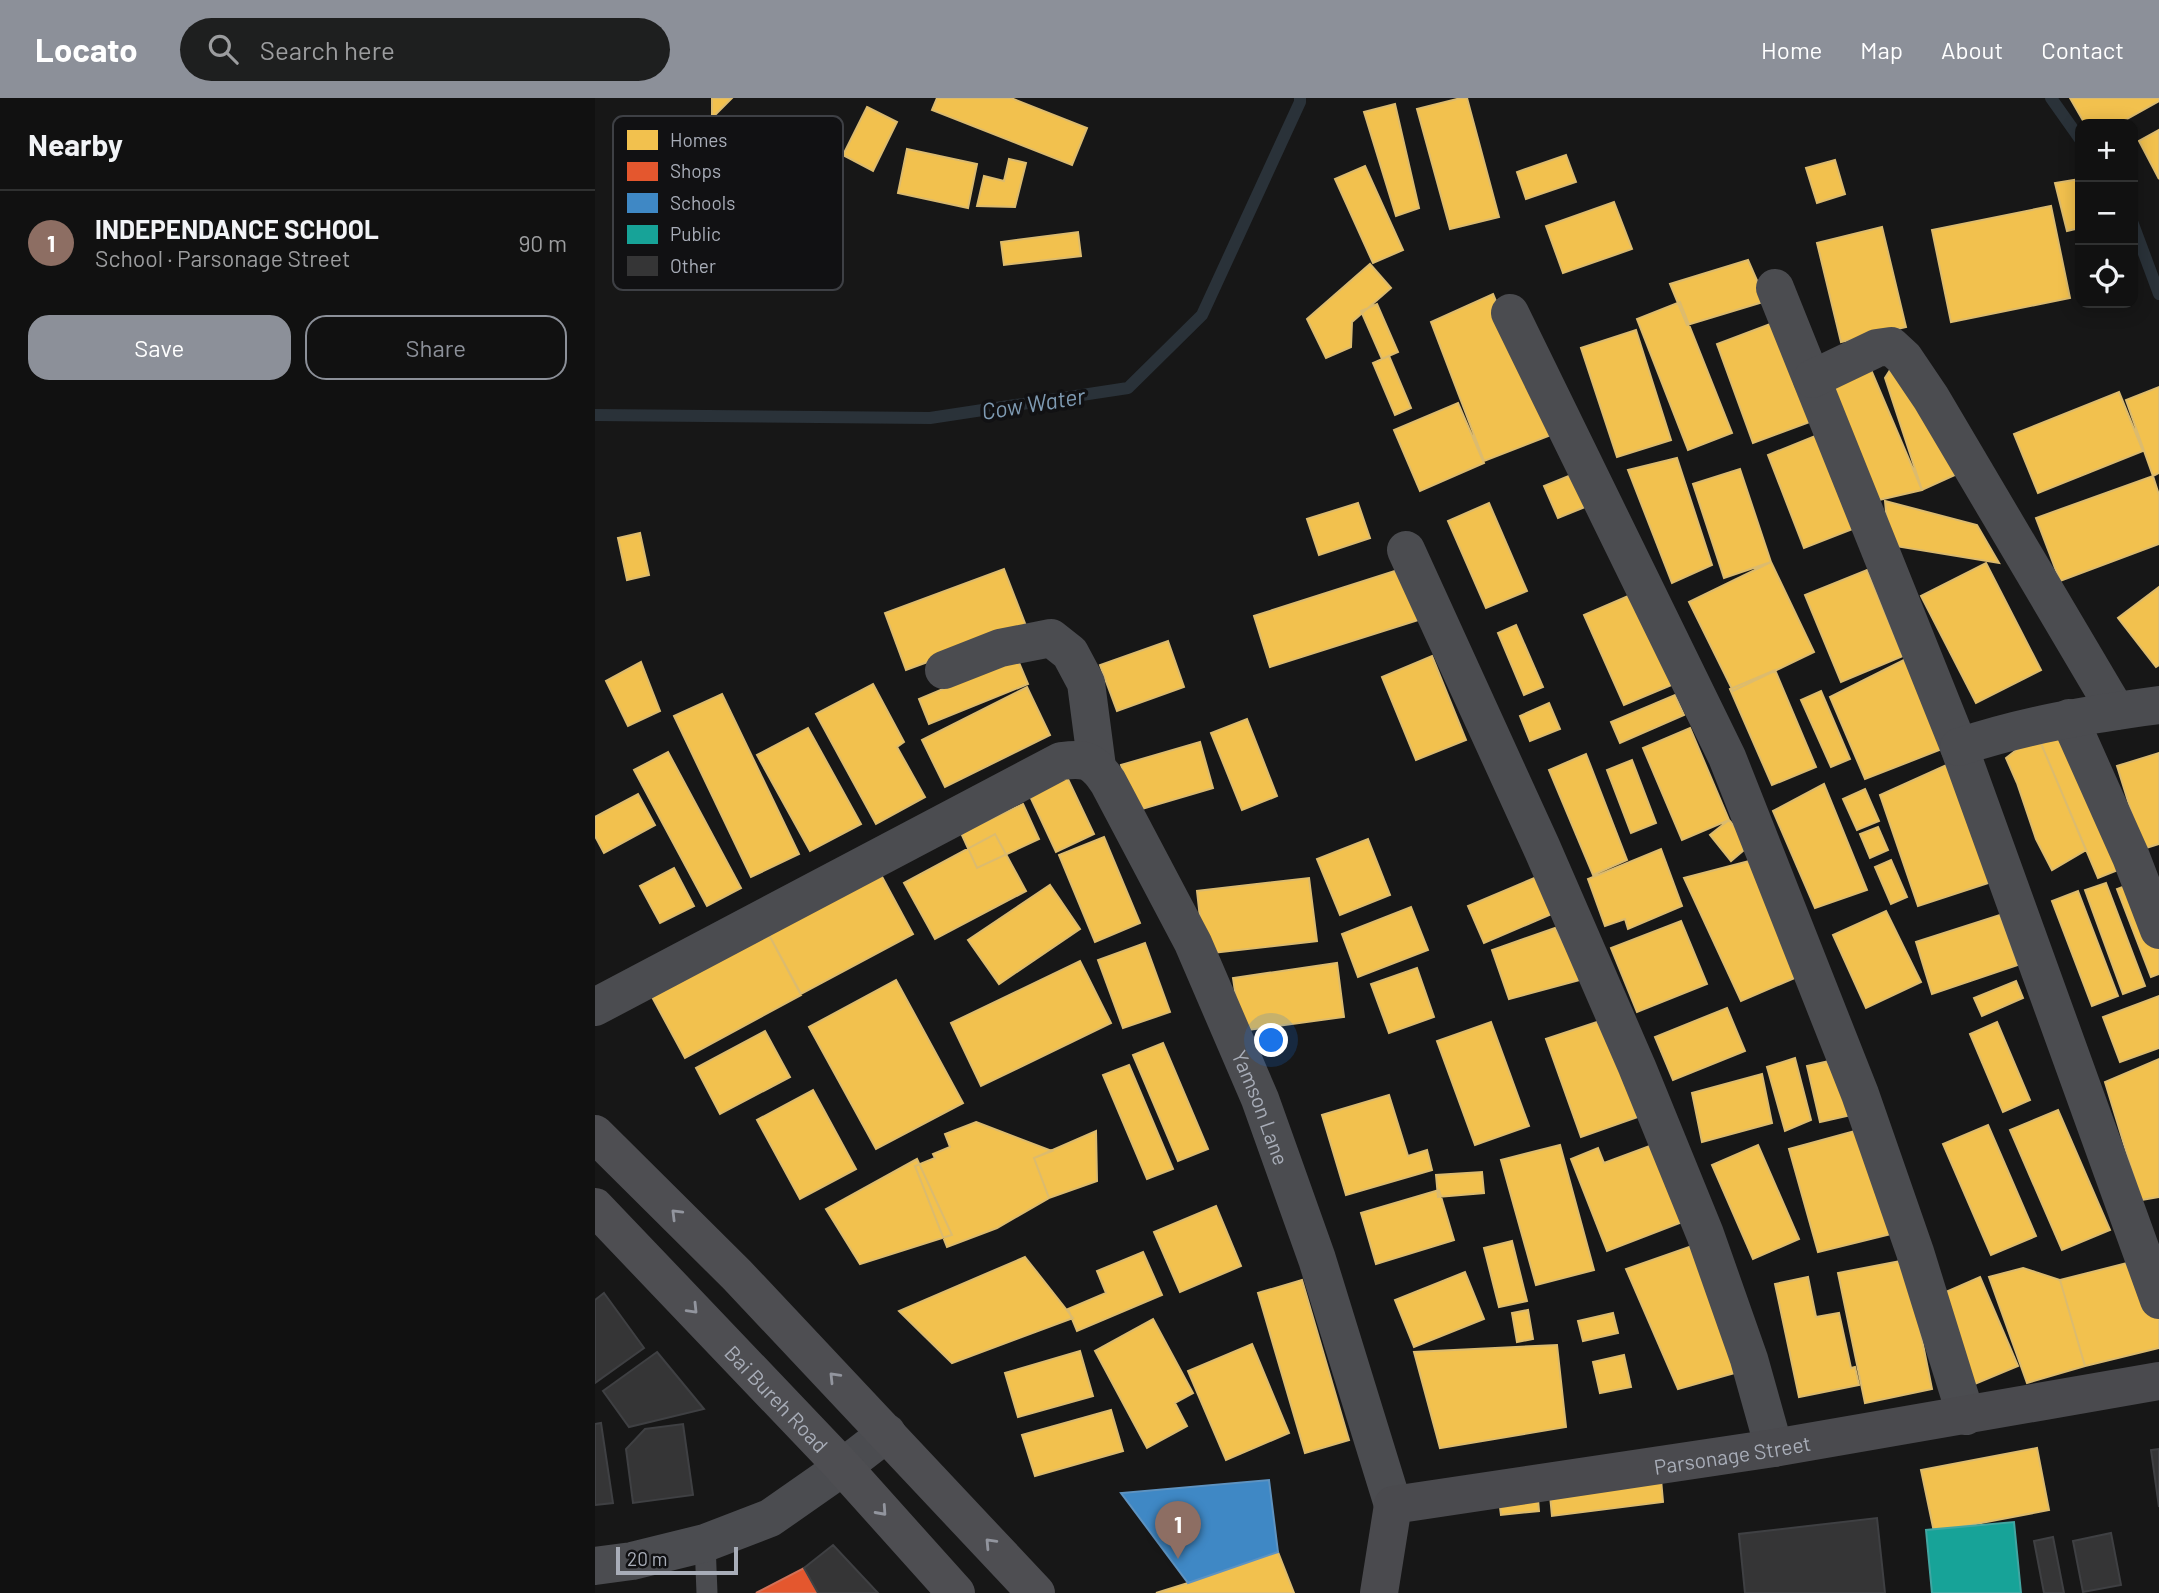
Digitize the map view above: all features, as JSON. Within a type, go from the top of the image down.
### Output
[{"type":"highway","points":[[595,1134],[737,1275],[1036,1593]]},
{"type":"highway","name":"Bai Bureh Road","points":[[595,1207],[843,1467],[956,1593]]},
{"type":"main road","name":"Parsonage Street","points":[[1393,1505],[1775,1448],[2159,1381]]},
{"type":"main road","points":[[1379,1593],[1393,1505]]},
{"type":"street","points":[[1775,288],[1959,747],[2159,1300]]},
{"type":"street","points":[[1510,313],[1727,757],[1860,1094],[1915,1252],[1966,1416]]},
{"type":"street","points":[[1812,379],[1877,348],[1891,346],[1904,358],[1931,398],[2116,711]]},
{"type":"street","points":[[1406,551],[1541,846],[1642,1080],[1705,1234],[1749,1359],[1775,1448]]},
{"type":"street","points":[[595,1007],[1079,764],[1086,683],[1070,653],[1051,638],[1000,648],[944,670]]},
{"type":"street","points":[[1959,747],[2025,727],[2159,705]]},
{"type":"street","points":[[2069,718],[2131,857],[2159,930]]},
{"type":"street","name":"Yamson Lane","points":[[1079,764],[1108,782],[1193,943],[1260,1099],[1317,1259],[1393,1505]]},
{"type":"street","points":[[595,1566],[705,1543],[770,1518],[887,1433]]},
{"type":"lane","points":[[705,1543],[707,1593]]},
{"type":"building: Homes","points":[[712,98],[732,98],[714,116]]},
{"type":"building: Homes","points":[[937,98],[1011,98],[1087,128],[1072,165],[932,110]]},
{"type":"building: Homes","points":[[1467,98],[1499,217],[1450,229],[1417,109]]},
{"type":"building: Homes","points":[[2070,98],[2159,98],[2159,101],[2127,119],[2082,119]]},
{"type":"building: Homes","points":[[1395,104],[1419,208],[1396,216],[1364,112]]},
{"type":"building: Homes","points":[[867,107],[897,122],[873,171],[843,155]]},
{"type":"building: Homes","points":[[2159,130],[2159,179],[2139,141]]},
{"type":"building: Homes","points":[[907,149],[977,164],[968,208],[898,193]]},
{"type":"building: Homes","points":[[1566,155],[1576,182],[1526,199],[1517,172]]},
{"type":"building: Homes","points":[[1009,159],[1026,163],[1015,207],[977,206],[984,176],[1004,181]]},
{"type":"building: Homes","points":[[1835,160],[1845,194],[1817,203],[1806,168]]},
{"type":"building: Homes","points":[[1365,166],[1403,250],[1373,263],[1335,179]]},
{"type":"building: Homes","points":[[2075,180],[2075,229],[2067,231],[2055,183]]},
{"type":"building: Homes","points":[[1614,202],[1632,249],[1563,273],[1546,226]]},
{"type":"building: Homes","points":[[2051,206],[2070,298],[1951,322],[1932,230]]},
{"type":"building: Homes","points":[[1882,227],[1906,327],[1841,342],[1817,243]]},
{"type":"building: Homes","points":[[1078,232],[1081,256],[1004,265],[1001,242]]},
{"type":"building: Homes","points":[[1748,260],[1766,301],[1687,325],[1670,284]]},
{"type":"building: Homes","points":[[1370,264],[1391,288],[1352,322],[1351,347],[1326,358],[1307,319]]},
{"type":"building: Homes","points":[[1493,294],[1551,435],[1484,461],[1431,322]]},
{"type":"building: Homes","points":[[1680,302],[1732,433],[1688,450],[1637,319]]},
{"type":"building: Homes","points":[[1377,304],[1398,352],[1382,359],[1361,311]]},
{"type":"building: Homes","points":[[1781,320],[1818,419],[1753,443],[1717,344]]},
{"type":"building: Homes","points":[[1636,330],[1671,440],[1617,457],[1581,348]]},
{"type":"building: Homes","points":[[1389,356],[1411,408],[1395,415],[1373,363]]},
{"type":"building: Homes","points":[[1866,358],[1922,490],[1870,502],[1822,380]]},
{"type":"building: Homes","points":[[1894,364],[1957,474],[1922,490],[1885,378]]},
{"type":"building: Homes","points":[[2159,387],[2159,473],[2153,476],[2126,400]]},
{"type":"building: Homes","points":[[2119,392],[2143,451],[2038,493],[2014,434]]},
{"type":"building: Homes","points":[[1458,403],[1484,463],[1420,491],[1394,430]]},
{"type":"building: Homes","points":[[1825,432],[1863,525],[1804,548],[1768,455]]},
{"type":"building: Homes","points":[[1677,458],[1712,565],[1672,583],[1628,470]]},
{"type":"building: Homes","points":[[1740,469],[1771,562],[1724,578],[1693,484]]},
{"type":"building: Homes","points":[[1576,473],[1590,505],[1558,518],[1544,486]]},
{"type":"building: Homes","points":[[2153,476],[2159,495],[2159,544],[2060,581],[2036,518]]},
{"type":"building: Homes","points":[[1885,501],[1977,525],[1999,563],[1889,545]]},
{"type":"building: Homes","points":[[1358,503],[1370,538],[1319,555],[1307,519]]},
{"type":"building: Homes","points":[[1489,503],[1527,591],[1486,608],[1448,521]]},
{"type":"building: Homes","points":[[640,533],[649,575],[627,580],[618,538]]},
{"type":"building: Homes","points":[[1771,562],[1814,652],[1733,691],[1689,602]]},
{"type":"building: Homes","points":[[1986,563],[2041,670],[1976,703],[1921,596]]},
{"type":"building: Homes","points":[[1004,569],[1026,626],[906,670],[885,613]]},
{"type":"building: Homes","points":[[1401,569],[1418,620],[1270,667],[1254,616]]},
{"type":"building: Homes","points":[[1867,570],[1903,656],[1841,682],[1805,595]]},
{"type":"building: Homes","points":[[2159,587],[2159,665],[2156,667],[2118,618]]},
{"type":"building: Homes","points":[[1635,593],[1674,684],[1624,705],[1584,615]]},
{"type":"building: Homes","points":[[1516,625],[1543,687],[1524,695],[1498,633]]},
{"type":"building: Homes","points":[[1168,641],[1184,687],[1117,711],[1100,665]]},
{"type":"building: Homes","points":[[1432,656],[1466,740],[1416,760],[1382,677]]},
{"type":"building: Homes","points":[[1910,657],[1942,749],[1865,779],[1830,697]]},
{"type":"building: Homes","points":[[1017,658],[1028,684],[929,724],[919,699]]},
{"type":"building: Homes","points":[[641,662],[660,711],[628,726],[606,681]]},
{"type":"building: Homes","points":[[1775,670],[1816,767],[1772,785],[1730,689]]},
{"type":"building: Homes","points":[[873,684],[904,742],[897,747],[925,797],[876,824],[816,714]]},
{"type":"building: Homes","points":[[1027,687],[1050,735],[945,787],[922,740]]},
{"type":"building: Homes","points":[[1821,691],[1850,759],[1831,767],[1801,700]]},
{"type":"building: Homes","points":[[722,694],[799,854],[751,877],[674,716]]},
{"type":"building: Homes","points":[[1675,695],[1684,715],[1620,743],[1611,722]]},
{"type":"building: Homes","points":[[1549,703],[1560,729],[1530,741],[1520,716]]},
{"type":"building: Homes","points":[[1247,719],[1277,796],[1242,810],[1211,733]]},
{"type":"building: Homes","points":[[2062,724],[2123,868],[2098,878],[2037,734]]},
{"type":"building: Homes","points":[[808,728],[861,824],[810,851],[757,755]]},
{"type":"building: Homes","points":[[1690,728],[1729,820],[1682,840],[1643,748]]},
{"type":"building: Homes","points":[[2037,734],[2086,850],[2052,870],[2036,839],[2006,758]]},
{"type":"building: Homes","points":[[1200,742],[1213,788],[1135,811],[1121,765]]},
{"type":"building: Homes","points":[[668,752],[741,888],[707,906],[634,770]]},
{"type":"building: Homes","points":[[2159,753],[2159,844],[2143,849],[2117,766]]},
{"type":"building: Homes","points":[[1586,754],[1627,860],[1593,875],[1549,770]]},
{"type":"building: Homes","points":[[1632,760],[1656,823],[1631,833],[1607,770]]},
{"type":"building: Homes","points":[[1951,763],[1991,882],[1918,906],[1880,795]]},
{"type":"building: Homes","points":[[1066,775],[1094,834],[1056,852],[1028,792]]},
{"type":"building: Homes","points":[[1824,784],[1867,890],[1815,908],[1773,811]]},
{"type":"building: Homes","points":[[1865,789],[1879,821],[1857,830],[1843,799]]},
{"type":"building: Homes","points":[[638,794],[655,825],[604,853],[595,836],[595,817]]},
{"type":"building: Homes","points":[[1023,804],[1039,839],[977,868],[961,833]]},
{"type":"building: Homes","points":[[1729,820],[1750,845],[1731,861],[1710,835]]},
{"type":"building: Homes","points":[[1878,827],[1888,850],[1870,858],[1860,834]]},
{"type":"building: Homes","points":[[995,834],[1026,891],[935,939],[904,883]]},
{"type":"building: Homes","points":[[1104,837],[1140,923],[1095,942],[1059,855]]},
{"type":"building: Homes","points":[[1368,839],[1390,895],[1340,915],[1317,859]]},
{"type":"building: Homes","points":[[1661,849],[1682,906],[1628,929],[1625,919],[1605,926],[1588,879]]},
{"type":"building: Homes","points":[[1757,859],[1804,974],[1741,1001],[1684,878]]},
{"type":"building: Homes","points":[[1891,860],[1907,897],[1891,904],[1875,867]]},
{"type":"building: Homes","points":[[674,868],[694,906],[660,923],[640,886]]},
{"type":"building: Homes","points":[[880,873],[913,934],[801,994],[768,933]]},
{"type":"building: Homes","points":[[1539,876],[1554,913],[1484,943],[1468,906]]},
{"type":"building: Homes","points":[[1309,878],[1317,941],[1204,954],[1197,891]]},
{"type":"building: Homes","points":[[2136,882],[2159,943],[2159,974],[2151,977],[2117,889]]},
{"type":"building: Homes","points":[[2106,883],[2145,986],[2123,994],[2085,890]]},
{"type":"building: Homes","points":[[1050,885],[1080,929],[999,984],[968,940]]},
{"type":"building: Homes","points":[[2078,891],[2118,996],[2092,1006],[2052,901]]},
{"type":"building: Homes","points":[[1411,907],[1428,950],[1358,977],[1342,934]]},
{"type":"building: Homes","points":[[1886,911],[1921,982],[1866,1008],[1833,935]]},
{"type":"building: Homes","points":[[2000,915],[2018,965],[1932,994],[1916,942]]},
{"type":"building: Homes","points":[[1681,921],[1707,984],[1637,1012],[1611,948]]},
{"type":"building: Homes","points":[[1555,928],[1583,979],[1509,999],[1492,950]]},
{"type":"building: Homes","points":[[769,935],[801,995],[685,1058],[652,997]]},
{"type":"building: Homes","points":[[1145,943],[1170,1012],[1123,1028],[1098,960]]},
{"type":"building: Homes","points":[[1080,961],[1111,1023],[981,1086],[951,1023]]},
{"type":"building: Homes","points":[[1337,963],[1344,1017],[1241,1031],[1233,978]]},
{"type":"building: Homes","points":[[1417,968],[1434,1017],[1389,1033],[1371,984]]},
{"type":"building: Homes","points":[[896,980],[963,1103],[876,1149],[809,1027]]},
{"type":"building: Homes","points":[[2016,981],[2023,998],[1982,1016],[1974,998]]},
{"type":"building: Homes","points":[[2159,996],[2159,1048],[2120,1062],[2103,1017]]},
{"type":"building: Homes","points":[[1727,1008],[1745,1051],[1673,1080],[1655,1037]]},
{"type":"building: Homes","points":[[1603,1020],[1638,1117],[1581,1137],[1546,1039]]},
{"type":"building: Homes","points":[[1491,1022],[1529,1126],[1475,1145],[1437,1041]]},
{"type":"building: Homes","points":[[1997,1022],[2030,1100],[2003,1112],[1970,1034]]},
{"type":"building: Homes","points":[[765,1031],[790,1077],[720,1114],[696,1068]]},
{"type":"building: Homes","points":[[1163,1043],[1208,1149],[1178,1161],[1133,1055]]},
{"type":"building: Homes","points":[[1795,1058],[1811,1120],[1785,1131],[1767,1067]]},
{"type":"building: Homes","points":[[1838,1059],[1851,1115],[1820,1122],[1807,1066]]},
{"type":"building: Homes","points":[[2159,1059],[2159,1197],[2141,1200],[2105,1082]]},
{"type":"building: Homes","points":[[1129,1065],[1173,1169],[1147,1179],[1103,1075]]},
{"type":"building: Homes","points":[[1762,1074],[1772,1123],[1702,1142],[1692,1093]]},
{"type":"building: Homes","points":[[813,1090],[856,1169],[800,1199],[757,1120]]},
{"type":"building: Homes","points":[[1389,1095],[1408,1156],[1427,1150],[1432,1170],[1346,1195],[1322,1115]]},
{"type":"building: Homes","points":[[2058,1110],[2110,1230],[2062,1250],[2010,1130]]},
{"type":"building: Homes","points":[[976,1122],[1052,1151],[1034,1158],[1049,1198],[997,1228],[947,1247],[915,1166],[935,1158],[933,1154],[950,1147],[945,1134]]},
{"type":"building: Homes","points":[[1988,1125],[2036,1236],[1991,1255],[1943,1144]]},
{"type":"building: Homes","points":[[1866,1128],[1899,1232],[1818,1252],[1789,1149]]},
{"type":"building: Homes","points":[[1096,1131],[1097,1181],[1049,1198],[1034,1158]]},
{"type":"building: Homes","points":[[1655,1144],[1685,1221],[1607,1251],[1571,1159],[1598,1148],[1604,1163]]},
{"type":"building: Homes","points":[[1560,1145],[1594,1270],[1536,1285],[1501,1160]]},
{"type":"building: Homes","points":[[1758,1145],[1799,1239],[1753,1259],[1712,1165]]},
{"type":"building: Homes","points":[[917,1159],[952,1235],[860,1264],[826,1209]]},
{"type":"building: Homes","points":[[1482,1172],[1484,1193],[1438,1197],[1436,1175]]},
{"type":"building: Homes","points":[[1439,1190],[1454,1240],[1376,1264],[1361,1213]]},
{"type":"building: Homes","points":[[1216,1206],[1241,1266],[1180,1292],[1154,1232]]},
{"type":"building: Homes","points":[[1512,1241],[1527,1301],[1499,1307],[1484,1248]]},
{"type":"building: Homes","points":[[1692,1246],[1745,1370],[1678,1389],[1626,1269]]},
{"type":"building: Homes","points":[[1143,1252],[1162,1295],[1077,1331],[1068,1309],[1106,1293],[1097,1271]]},
{"type":"building: Homes","points":[[1025,1257],[1073,1318],[952,1363],[899,1311]]},
{"type":"building: Homes","points":[[2143,1259],[2159,1306],[2159,1348],[2085,1366],[2060,1280]]},
{"type":"building: Homes","points":[[1906,1260],[1932,1389],[1865,1403],[1838,1273]]},
{"type":"building: Homes","points":[[2023,1268],[2060,1280],[2085,1366],[2027,1383],[1989,1277]]},
{"type":"building: Homes","points":[[1465,1272],[1484,1319],[1414,1347],[1395,1300]]},
{"type":"building: Homes","points":[[1808,1277],[1816,1317],[1839,1313],[1851,1368],[1855,1367],[1859,1385],[1799,1397],[1775,1284]]},
{"type":"building: Homes","points":[[1980,1277],[2018,1366],[1970,1386],[1932,1298]]},
{"type":"building: Homes","points":[[1302,1280],[1349,1440],[1305,1453],[1258,1293]]},
{"type":"building: Homes","points":[[1528,1310],[1533,1339],[1517,1342],[1512,1313]]},
{"type":"building: Homes","points":[[1613,1313],[1618,1333],[1583,1341],[1578,1321]]},
{"type":"building: Homes","points":[[1153,1319],[1193,1393],[1175,1403],[1187,1426],[1147,1448],[1095,1351]]},
{"type":"building: Homes","points":[[1252,1344],[1289,1433],[1226,1460],[1188,1371]]},
{"type":"building: Homes","points":[[1557,1345],[1566,1427],[1440,1448],[1414,1352]]},
{"type":"building: Homes","points":[[1080,1351],[1093,1396],[1018,1417],[1005,1373]]},
{"type":"building: Homes","points":[[1624,1355],[1631,1387],[1600,1393],[1593,1362]]},
{"type":"building: Homes","points":[[1111,1410],[1123,1451],[1035,1476],[1022,1435]]},
{"type":"building: Homes","points":[[2037,1448],[2049,1510],[1934,1532],[1921,1470]]},
{"type":"building: Homes","points":[[1660,1468],[1663,1502],[1552,1516],[1549,1485]]},
{"type":"building: Homes","points":[[1537,1487],[1539,1511],[1501,1515],[1498,1492]]},
{"type":"building: Homes","points":[[1278,1552],[1294,1593],[1156,1593],[1188,1583]]},
{"type":"building: Shops","points":[[804,1568],[818,1593],[756,1593]]},
{"type":"building: Schools","points":[[1269,1480],[1278,1552],[1188,1583],[1121,1493]]},
{"type":"building: Public","points":[[2014,1522],[2021,1593],[1932,1593],[1926,1530]]},
{"type":"building: Other","points":[[604,1293],[644,1348],[595,1383],[595,1300]]},
{"type":"building: Other","points":[[657,1352],[704,1409],[629,1427],[603,1391]]},
{"type":"building: Other","points":[[601,1423],[613,1503],[595,1505],[595,1424]]},
{"type":"building: Other","points":[[683,1424],[693,1495],[633,1503],[626,1449],[645,1429]]},
{"type":"building: Other","points":[[2159,1449],[2159,1507],[2151,1450]]},
{"type":"building: Other","points":[[1877,1518],[1885,1593],[1745,1593],[1739,1534]]},
{"type":"building: Other","points":[[2111,1533],[2121,1585],[2083,1592],[2073,1541]]},
{"type":"building: Other","points":[[2053,1537],[2064,1593],[2044,1593],[2034,1541]]},
{"type":"building: Other","points":[[833,1545],[878,1593],[818,1593],[804,1568]]},
{"type":"waterway","name":"Cow Water","points":[[595,415],[930,418],[1128,388],[1202,315],[1300,98]]},
{"type":"waterway","points":[[2051,98],[2075,132]]},
{"type":"waterway","points":[[2138,237],[2159,294]]},
{"type":"place","name":"INDEPENDANCE SCHOOL","points":[[1178,1559]]}]
